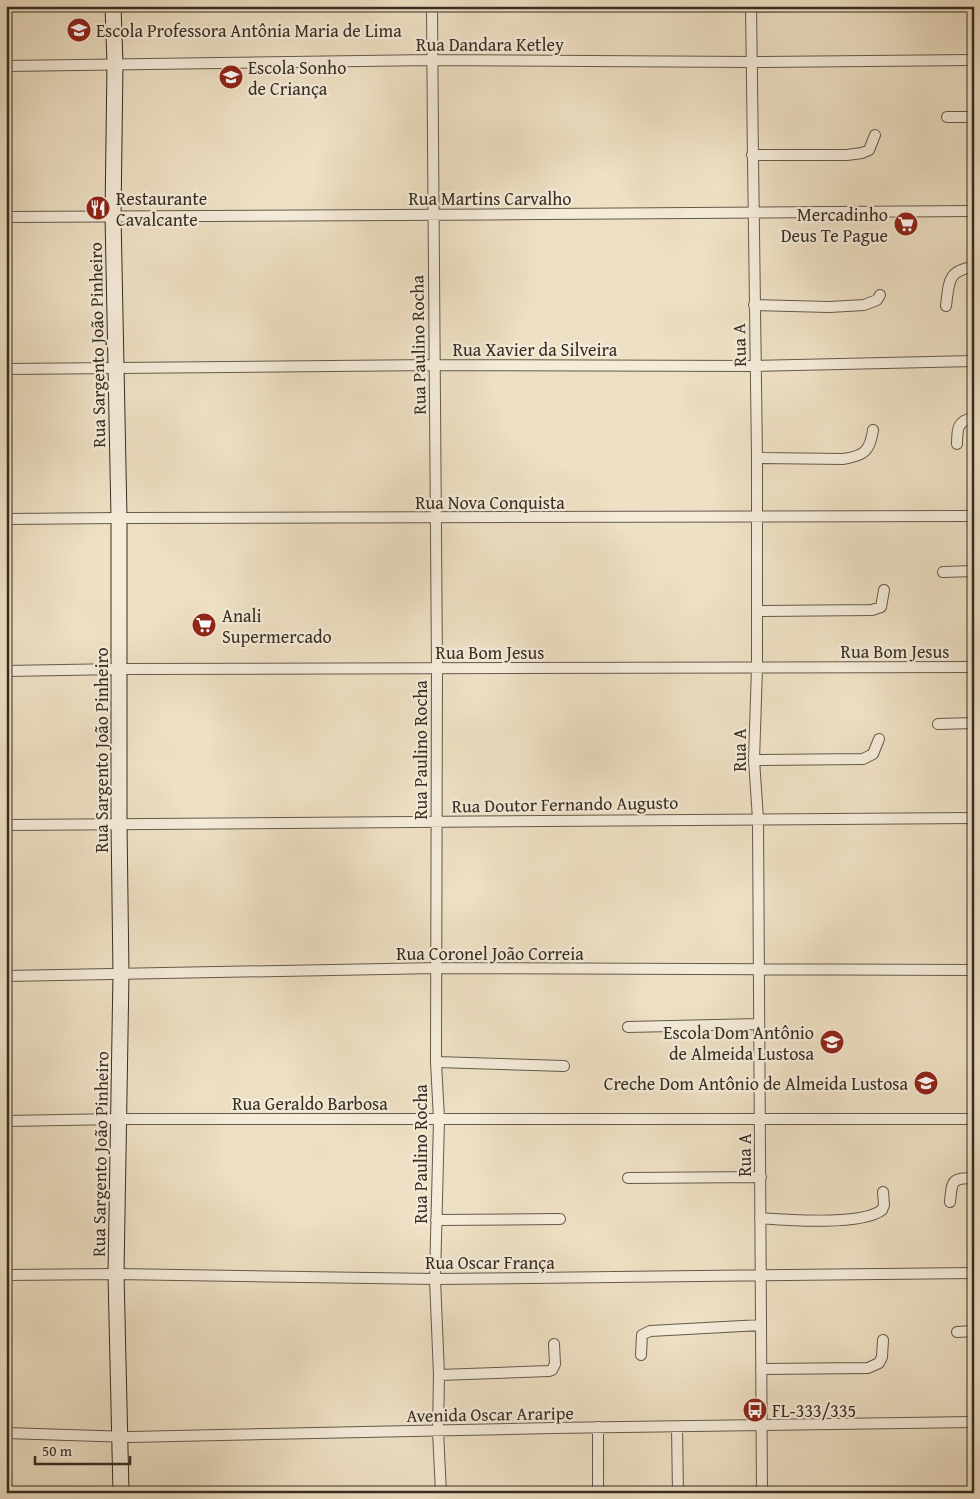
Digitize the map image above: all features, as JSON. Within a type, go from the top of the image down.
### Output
[{"type":"street","name":"Rua Sargento João Pinheiro","points":[[113,6],[115,64],[113,215],[120,518],[119,824],[121,974],[116,1274],[121,1493]]},
{"type":"street","name":"Rua Paulino Rocha","points":[[432,6],[437,668],[436,1062],[439,1119],[435,1279],[441,1493]]},
{"type":"street","points":[[751,7],[814,6]]},
{"type":"street","name":"Rua A","points":[[751,7],[752,214],[757,458],[757,668],[754,760],[758,819],[762,1493]]},
{"type":"street","name":"Rua Dandara Ketley","points":[[6,66],[432,60],[752,62],[974,60]]},
{"type":"street","points":[[947,117],[974,117]]},
{"type":"street","points":[[752,156],[862,153],[869,150],[875,135]]},
{"type":"street","name":"Rua Martins Carvalho","points":[[6,217],[113,215],[752,214],[974,211]]},
{"type":"street","points":[[946,306],[949,282],[954,274],[959,269],[974,267]]},
{"type":"street","points":[[754,305],[829,307],[864,305],[872,303],[880,294]]},
{"type":"street","name":"Rua Xavier da Silveira","points":[[6,369],[755,366],[974,361]]},
{"type":"street","points":[[956,444],[959,425],[966,419],[974,418]]},
{"type":"street","points":[[757,458],[843,459],[855,457],[868,448],[873,430]]},
{"type":"street","name":"Rua Nova Conquista","points":[[6,520],[120,518],[974,516]]},
{"type":"street","points":[[943,572],[974,571]]},
{"type":"street","points":[[757,611],[872,610],[881,607],[884,590]]},
{"type":"street","name":"Rua Bom Jesus","points":[[6,671],[119,669],[974,667]]},
{"type":"street","points":[[938,724],[974,723]]},
{"type":"street","points":[[754,760],[863,759],[873,754],[879,739]]},
{"type":"street","name":"Rua Doutor Fernando Augusto","points":[[6,825],[974,818]]},
{"type":"street","name":"Rua Coronel João Correia","points":[[6,976],[437,968],[974,970]]},
{"type":"street","points":[[628,1027],[759,1024]]},
{"type":"street","points":[[436,1062],[564,1066]]},
{"type":"street","name":"Rua Geraldo Barbosa","points":[[6,1122],[120,1119],[974,1119]]},
{"type":"street","points":[[628,1178],[761,1176]]},
{"type":"street","points":[[950,1202],[954,1181],[957,1179],[974,1178]]},
{"type":"street","points":[[760,1218],[802,1220],[870,1216],[882,1210],[884,1205],[883,1192]]},
{"type":"street","points":[[436,1220],[560,1220]]},
{"type":"street","name":"Rua Oscar França","points":[[6,1275],[116,1274],[435,1279],[974,1273]]},
{"type":"street","points":[[641,1355],[642,1335],[650,1331],[761,1325]]},
{"type":"street","points":[[957,1332],[974,1331]]},
{"type":"street","points":[[761,1369],[868,1368],[879,1363],[882,1357],[883,1340]]},
{"type":"street","points":[[439,1375],[549,1371],[552,1370],[555,1364],[554,1344]]},
{"type":"street","name":"Avenida Oscar Araripe","points":[[6,1432],[120,1437],[974,1422]]},
{"type":"street","points":[[677,1426],[678,1493]]},
{"type":"street","points":[[598,1428],[598,1493]]},
{"type":"place","name":"Escola Professora Antônia Maria de Lima","points":[[79,30]]},
{"type":"place","name":"Escola Sonho de Criança","points":[[231,77]]},
{"type":"place","name":"Restaurante Cavalcante","points":[[98,208]]},
{"type":"place","name":"Mercadinho Deus Te Pague","points":[[906,224]]},
{"type":"place","name":"Anali Supermercado","points":[[204,625]]},
{"type":"place","name":"Escola Dom Antônio de Almeida Lustosa","points":[[832,1042]]},
{"type":"place","name":"Creche Dom Antônio de Almeida Lustosa","points":[[926,1083]]},
{"type":"place","name":"FL-333/335","points":[[755,1410]]}]
